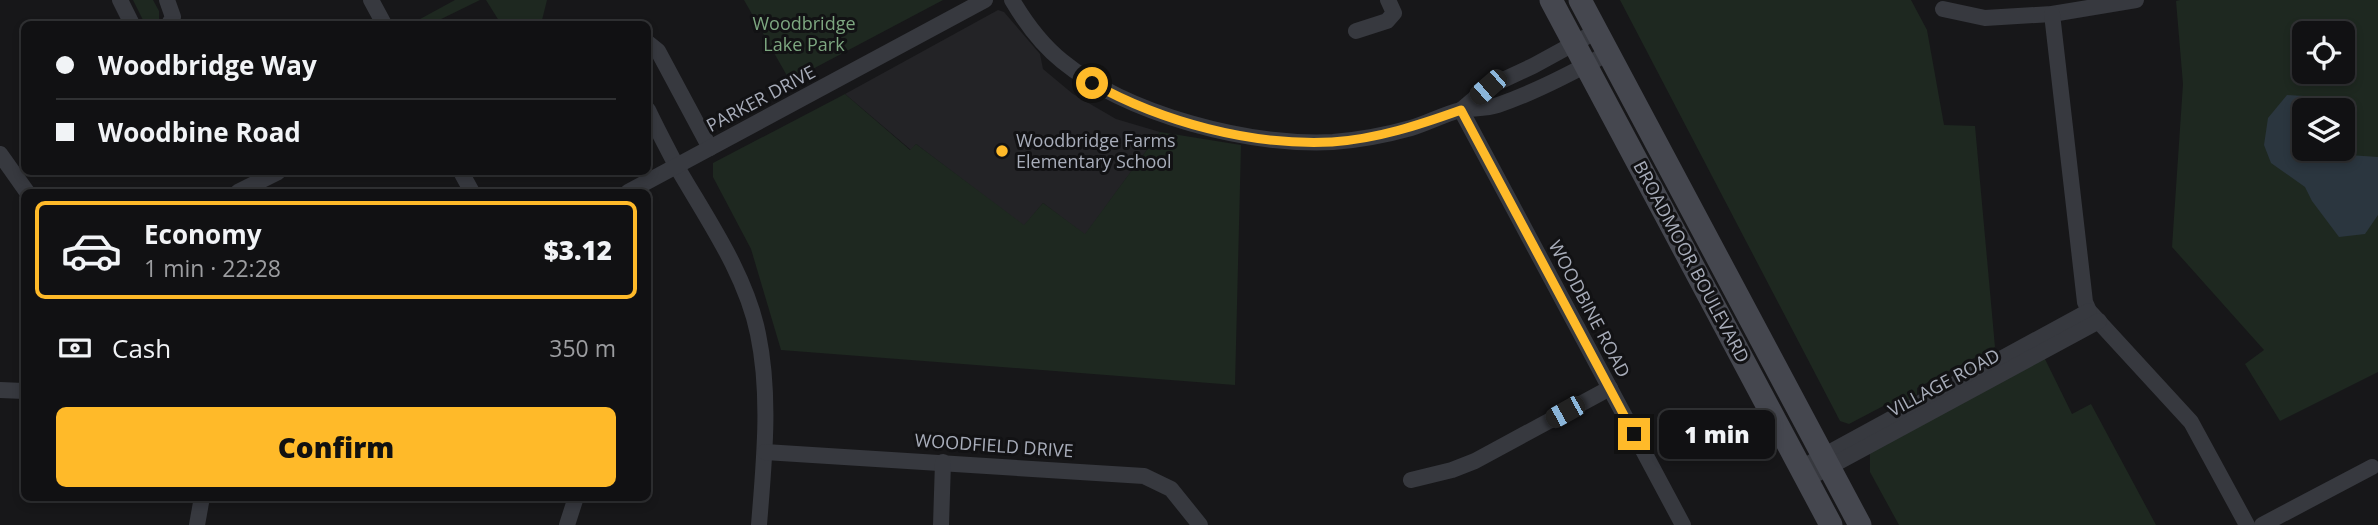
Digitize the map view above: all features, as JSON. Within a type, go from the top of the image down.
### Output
[{"type":"main road","name":"BROADMOOR BOULEVARD","points":[[1550,0],[1831,525]]},
{"type":"main road","name":"BROADMOOR BOULEVARD","points":[[1580,0],[1860,525]]},
{"type":"street","points":[[120,0],[130,21]]},
{"type":"street","points":[[167,0],[173,17],[171,21]]},
{"type":"street","points":[[371,0],[382,21]]},
{"type":"street","name":"PARKER DRIVE","points":[[634,189],[985,0]]},
{"type":"street","points":[[1012,0],[1021,15],[1061,60],[1092,83],[1119,98],[1197,124],[1274,139],[1333,142],[1372,137],[1410,128],[1461,110],[1496,106],[1585,66],[1608,52]]},
{"type":"street","points":[[1356,31],[1387,21],[1394,13],[1388,0]]},
{"type":"street","points":[[1943,9],[1985,18],[2052,14],[2136,0]]},
{"type":"street","points":[[2052,14],[2085,302],[2094,316],[2191,422],[2247,525]]},
{"type":"street","points":[[1461,110],[1488,87],[1597,31]]},
{"type":"street","points":[[651,45],[658,51],[710,148]]},
{"type":"street","name":"WOODBINE ROAD","points":[[1461,110],[1683,525]]},
{"type":"street","points":[[651,116],[723,244],[758,331],[764,374],[765,452],[759,525]]},
{"type":"street","points":[[0,154],[25,189]]},
{"type":"street","points":[[244,189],[272,175]]},
{"type":"street","name":"VILLAGE ROAD","points":[[1804,474],[2094,316]]},
{"type":"street","points":[[1411,480],[1475,461],[1610,388]]},
{"type":"street","points":[[0,390],[21,391]]},
{"type":"street","name":"WOODFIELD DRIVE","points":[[765,452],[1144,476],[1171,489],[1200,525]]},
{"type":"street","points":[[941,525],[943,462]]},
{"type":"street","points":[[2262,525],[2372,467]]},
{"type":"street","points":[[197,525],[201,501]]},
{"type":"street","points":[[567,525],[575,501]]},
{"type":"shaded area","points":[[998,10],[1004,12],[1040,54],[1043,69],[1073,94],[1116,119],[1160,132],[1085,235],[1043,203],[1024,226],[916,144],[911,150],[845,94]]},
{"type":"shaded area","points":[[2287,95],[2304,96],[2305,98],[2292,98],[2292,161],[2355,161],[2355,155],[2378,157],[2378,215],[2365,234],[2339,237],[2305,187],[2271,163],[2264,145],[2268,118]]},
{"type":"green space","points":[[133,0],[153,0],[159,11],[159,19],[143,20]]},
{"type":"green space","points":[[455,0],[480,0],[437,21],[416,21]]},
{"type":"green space","points":[[486,0],[547,0],[542,21],[499,21]]},
{"type":"green space","name":"Woodbridge Lake Park","points":[[744,0],[943,0],[790,81]]},
{"type":"green space","points":[[1620,0],[1911,0],[1927,30],[1944,125],[1975,126],[1995,347],[1917,388],[1917,395],[1898,406],[1889,403],[1849,424],[1840,421]]},
{"type":"green space","points":[[2378,0],[2378,372],[2280,421],[2245,364],[2264,350],[2172,247],[2183,84],[2176,1]]},
{"type":"green space","points":[[845,94],[910,150],[916,144],[1024,225],[1043,203],[1085,234],[1160,132],[1241,145],[1235,385],[781,350],[751,249],[713,177],[713,163]]},
{"type":"green space","points":[[2043,355],[2072,414],[2091,404],[2156,525],[1899,525],[1870,472],[1870,450]]},
{"type":"place","name":"Woodbridge Farms Elementary School","points":[[1002,151]]},
{"type":"route","points":[[1092,83],[1119,98],[1197,124],[1236,133],[1304,142],[1333,142],[1372,137],[1410,128],[1461,110],[1634,434]]}]
